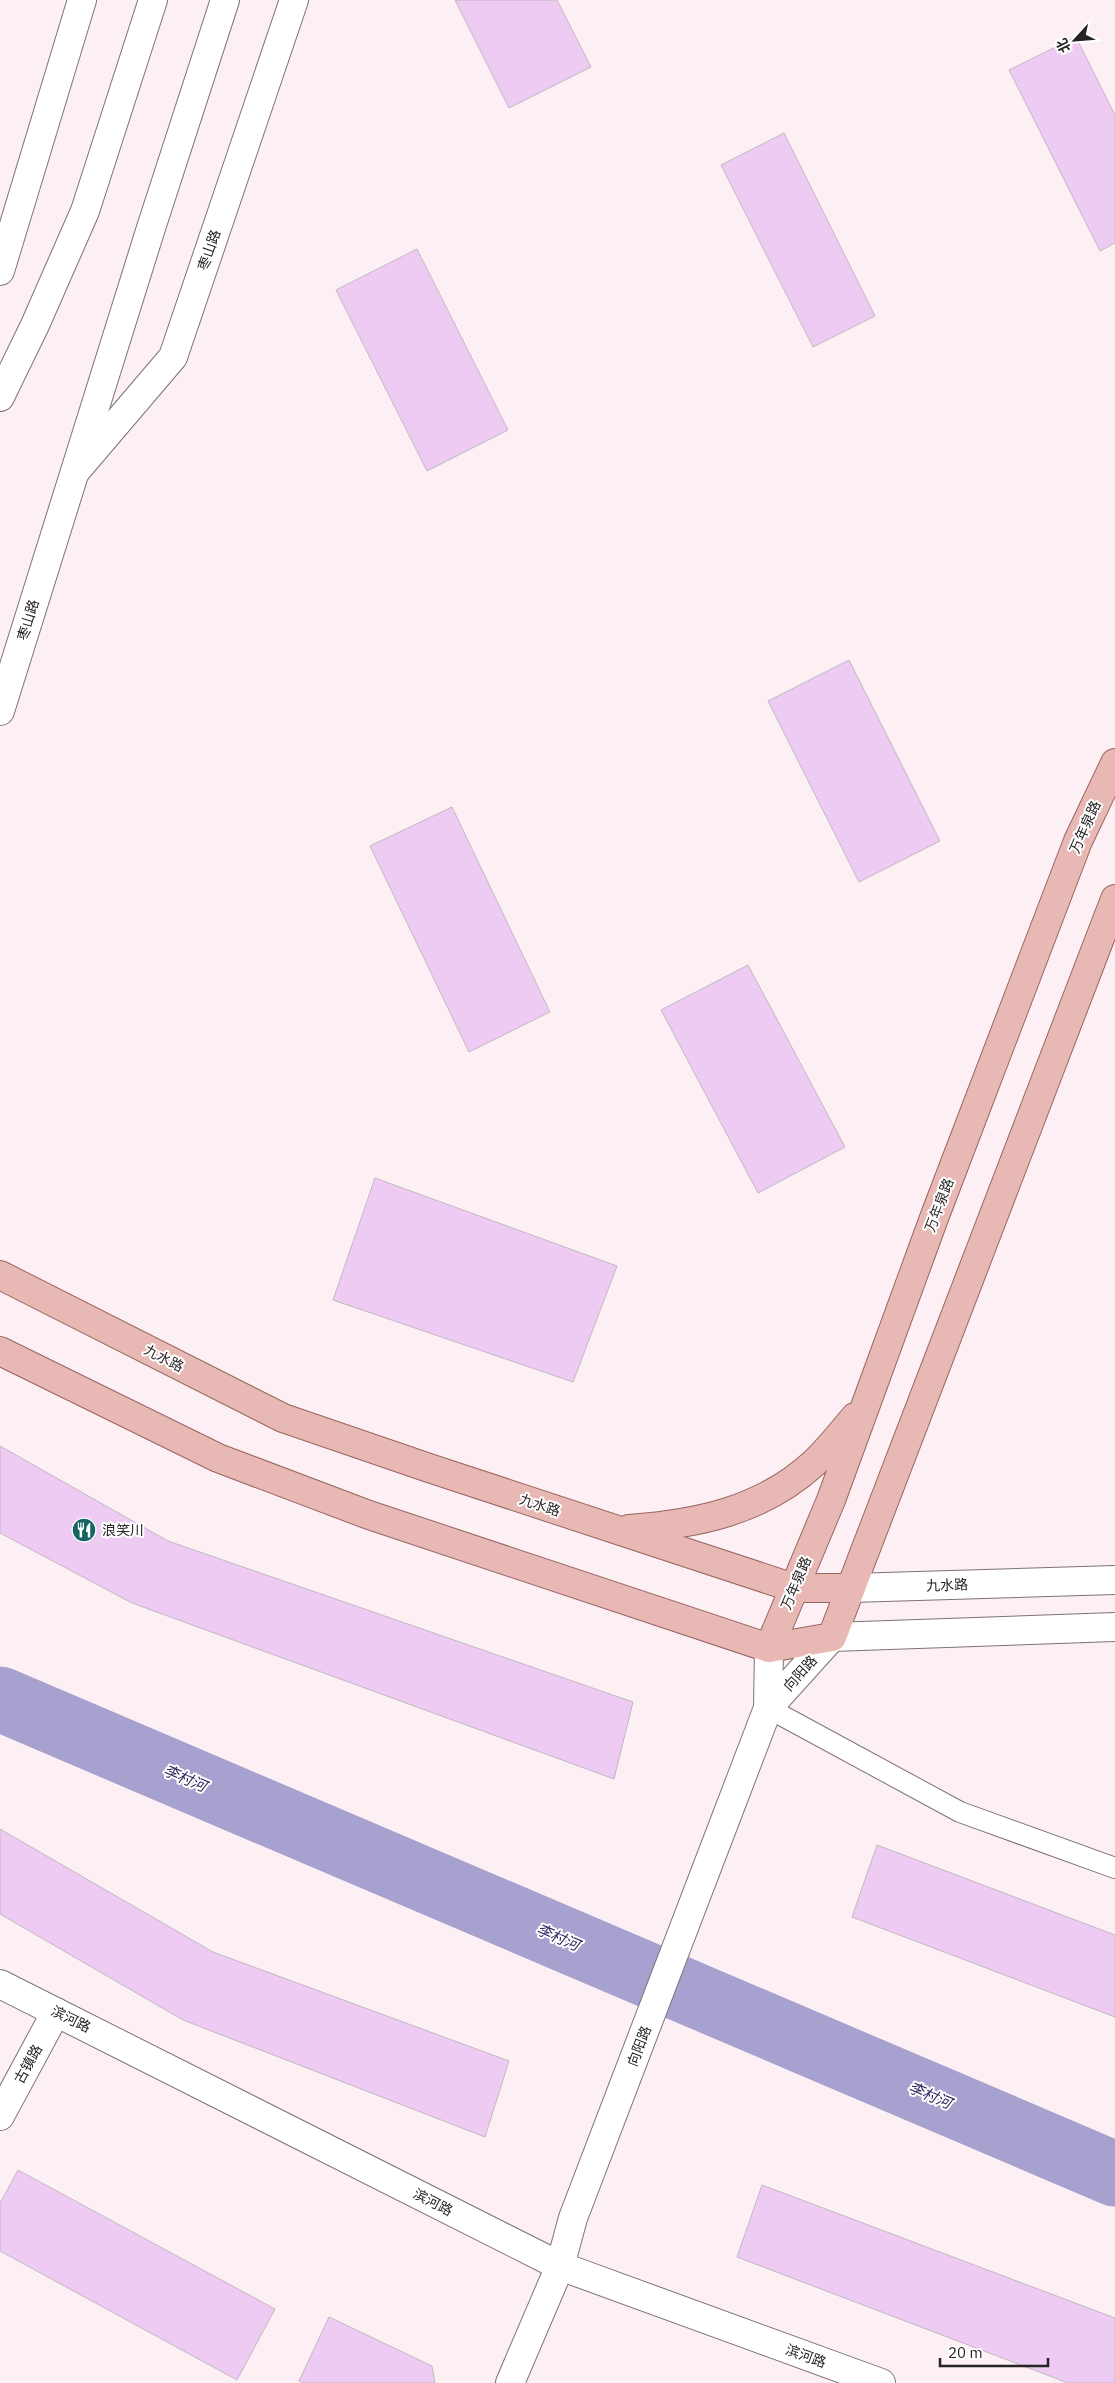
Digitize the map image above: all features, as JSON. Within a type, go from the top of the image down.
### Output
[{"type":"main road","name":"万年泉路","points":[[769,1648],[830,1500],[934,1218],[1074,850],[1115,764]]},
{"type":"main road","points":[[0,1351],[218,1458],[378,1518],[769,1648],[832,1637],[1115,899]]},
{"type":"main road","name":"九水路","points":[[0,1275],[283,1418],[794,1588],[851,1588]]},
{"type":"main road","points":[[615,1530],[677,1525],[719,1516],[754,1503],[787,1483],[814,1463],[864,1406]]},
{"type":"street","points":[[0,271],[82,0]]},
{"type":"street","points":[[0,397],[35,325],[85,211],[153,0]]},
{"type":"street","name":"枣山路","points":[[0,711],[151,228],[225,0]]},
{"type":"street","name":"枣山路","points":[[75,472],[173,357],[294,0]]},
{"type":"street","name":"九水路","points":[[851,1588],[1115,1580]]},
{"type":"street","points":[[832,1637],[1115,1627]]},
{"type":"street","name":"向阳路","points":[[768,1708],[832,1637]]},
{"type":"street","name":"向阳路","points":[[510,2383],[560,2266],[573,2218],[768,1708],[769,1648]]},
{"type":"street","name":"滨河路","points":[[0,1984],[560,2266],[881,2383]]},
{"type":"street","name":"古镇路","points":[[0,2116],[56,2012]]},
{"type":"lane","points":[[768,1708],[960,1812],[1115,1868]]},
{"type":"building","points":[[455,0],[557,0],[591,67],[509,108]]},
{"type":"building","points":[[1076,37],[1115,115],[1115,243],[1100,251],[1009,70]]},
{"type":"building","points":[[784,133],[875,316],[813,347],[721,165]]},
{"type":"building","points":[[417,249],[508,430],[427,471],[336,290]]},
{"type":"building","points":[[849,660],[940,841],[859,882],[768,701]]},
{"type":"building","points":[[452,807],[550,1012],[469,1052],[370,846]]},
{"type":"building","points":[[748,965],[845,1147],[758,1193],[661,1010]]},
{"type":"building","points":[[375,1178],[617,1266],[573,1382],[333,1300]]},
{"type":"building","points":[[0,1446],[168,1541],[633,1702],[614,1779],[132,1603],[0,1533]]},
{"type":"building","points":[[0,1829],[213,1952],[509,2061],[485,2137],[183,2020],[0,1914]]},
{"type":"building","points":[[877,1845],[1115,1935],[1115,2017],[852,1917]]},
{"type":"building","points":[[18,2170],[275,2309],[237,2380],[0,2251],[0,2203]]},
{"type":"building","points":[[762,2185],[1115,2318],[1115,2383],[1068,2383],[737,2257]]},
{"type":"building","points":[[329,2317],[432,2366],[435,2383],[303,2383],[299,2381]]},
{"type":"waterway","name":"李村河","points":[[0,1699],[1115,2174]]},
{"type":"place","name":"浪笑川","points":[[84,1530]]}]
